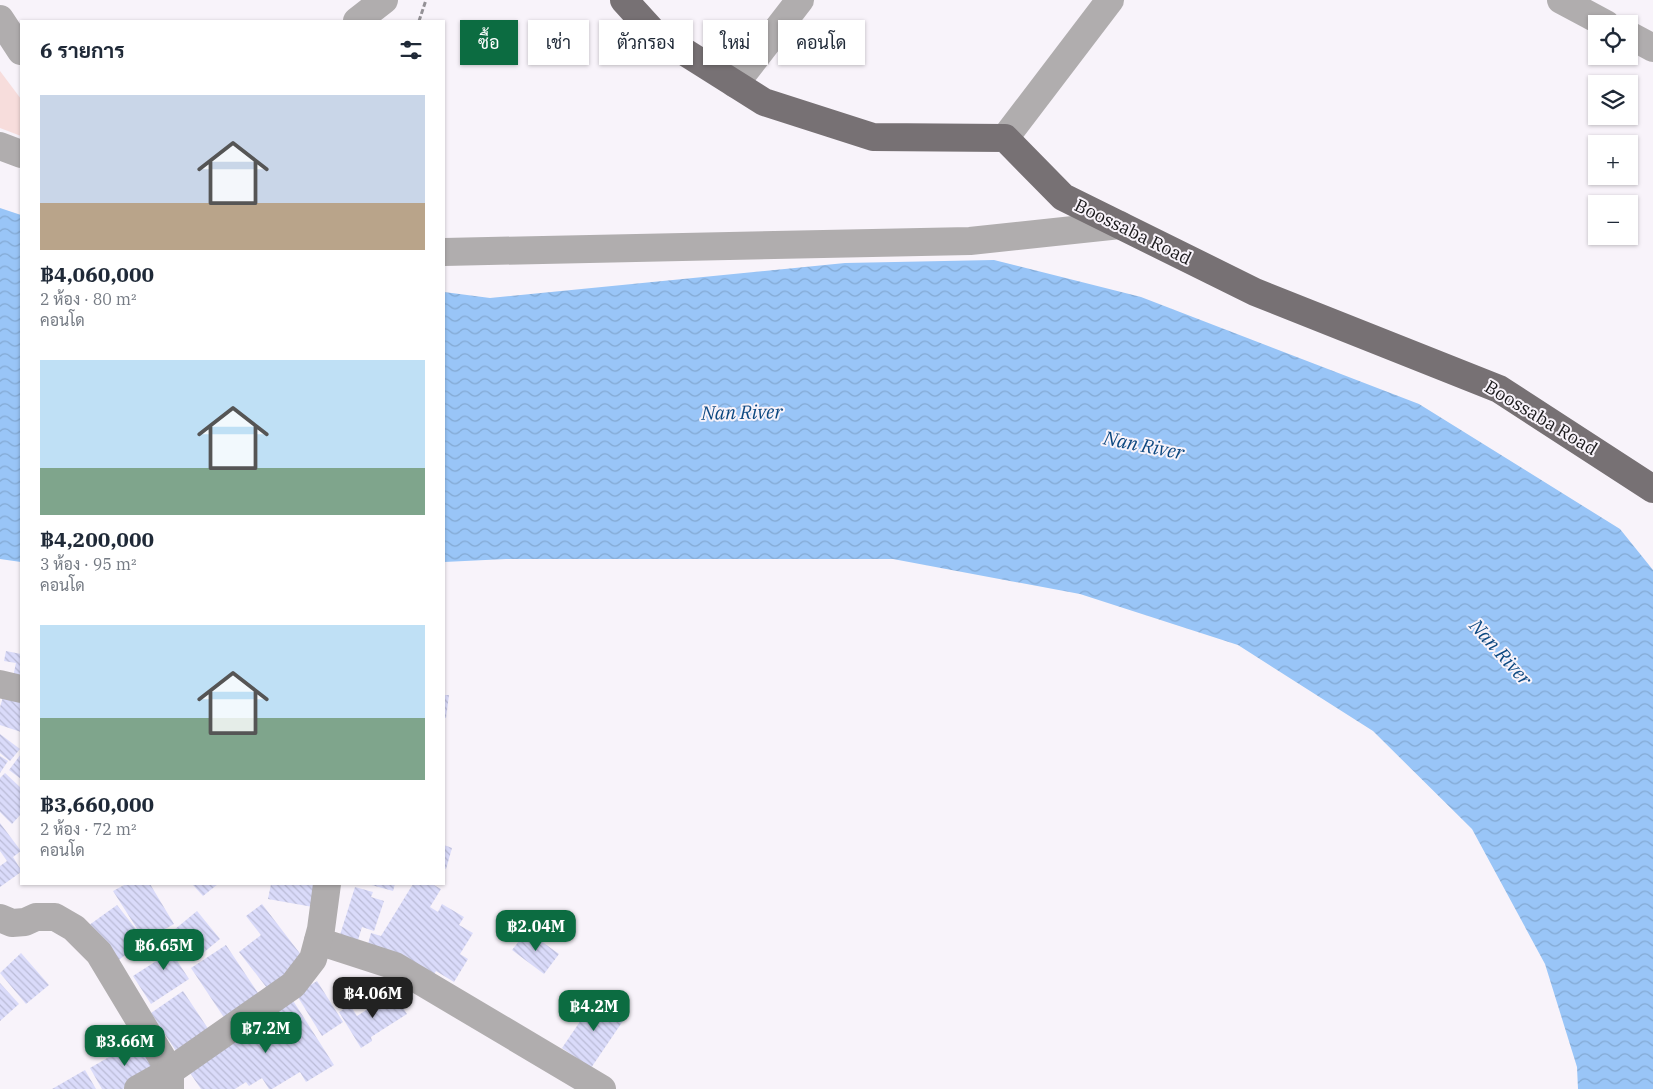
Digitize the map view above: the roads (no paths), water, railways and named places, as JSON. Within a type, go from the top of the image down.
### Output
[{"type":"main road","points":[[630,2],[653,32],[764,102],[873,136],[1004,138]]},
{"type":"main road","name":"Boossaba Road","points":[[1004,138],[1063,198],[1255,292],[1499,389],[1653,489]]},
{"type":"street","points":[[358,20],[384,0]]},
{"type":"street","points":[[735,84],[800,0]]},
{"type":"street","points":[[1004,138],[1110,0]]},
{"type":"street","points":[[1561,0],[1589,15]]},
{"type":"street","points":[[0,19],[20,49]]},
{"type":"street","points":[[1638,40],[1653,48]]},
{"type":"street","points":[[0,146],[20,154]]},
{"type":"street","points":[[445,252],[970,241],[1120,225]]},
{"type":"street","points":[[0,684],[20,689]]},
{"type":"street","points":[[138,1089],[170,1080],[293,984],[313,959],[321,929],[326,885]]},
{"type":"street","points":[[0,918],[12,923],[25,922],[36,917],[55,917],[74,928],[99,953],[170,1080]]},
{"type":"street","points":[[318,941],[395,966],[602,1089]]},
{"type":"water","points":[[0,208],[20,215],[20,562],[0,559]]},
{"type":"water","name":"Nan River","points":[[994,260],[1141,297],[1419,404],[1620,529],[1653,570],[1653,1089],[1578,1089],[1577,1067],[1545,964],[1472,829],[1373,731],[1238,645],[1080,594],[893,559],[506,559],[445,562],[445,292],[490,298],[845,263]]}]
